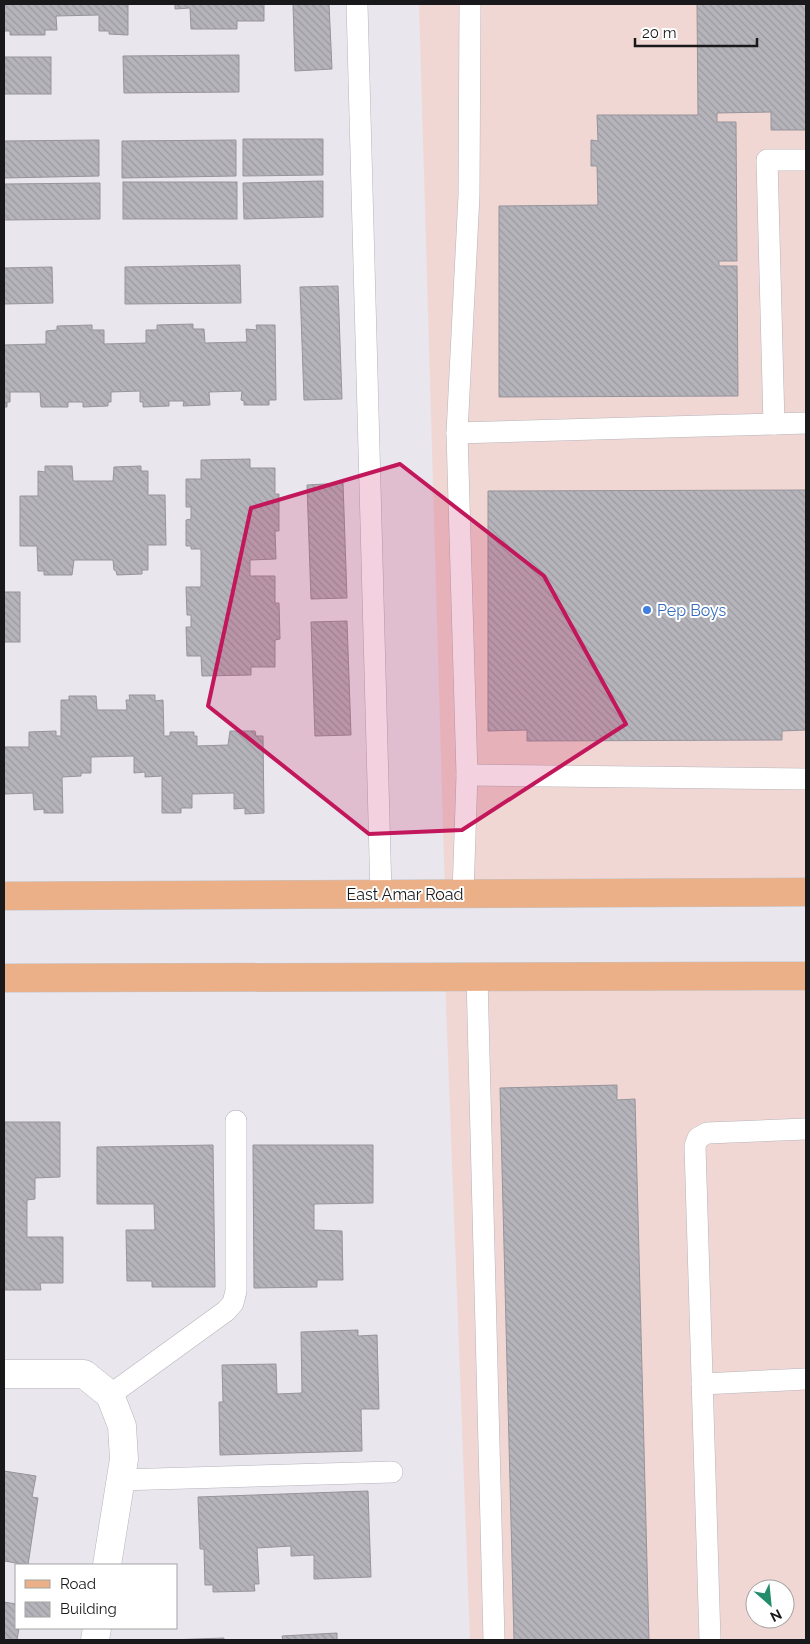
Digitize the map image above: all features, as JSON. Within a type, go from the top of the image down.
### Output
[{"type":"main road","name":"East Amar Road","points":[[4,896],[806,892]]},
{"type":"main road","points":[[4,978],[806,976]]},
{"type":"street","points":[[4,1374],[84,1374],[110,1395],[122,1426],[124,1459],[107,1564]]},
{"type":"lane","points":[[357,4],[382,894]]},
{"type":"lane","points":[[463,894],[467,775],[458,433],[469,195],[470,4]]},
{"type":"lane","points":[[774,424],[767,160],[806,160]]},
{"type":"lane","points":[[458,433],[806,423]]},
{"type":"lane","points":[[467,775],[806,778]]},
{"type":"lane","points":[[477,977],[494,1640]]},
{"type":"lane","points":[[110,1395],[226,1311],[233,1303],[236,1291],[236,1121]]},
{"type":"lane","points":[[710,1640],[695,1146],[698,1138],[707,1133],[806,1129]]},
{"type":"lane","points":[[702,1384],[806,1379]]},
{"type":"lane","points":[[120,1480],[392,1472]]},
{"type":"highlighted area","points":[[400,464],[544,576],[626,724],[462,830],[369,834],[208,706],[251,508]]},
{"type":"shaded area","points":[[419,4],[806,4],[806,892],[445,894]]},
{"type":"shaded area","points":[[806,976],[806,1640],[470,1640],[445,977]]},
{"type":"building","points":[[4,4],[128,4],[128,35],[109,34],[109,31],[99,31],[99,15],[56,16],[57,30],[45,30],[45,35],[10,35],[10,31],[4,31]]},
{"type":"building","points":[[175,4],[264,4],[264,21],[237,21],[237,29],[191,29],[190,8],[175,9]]},
{"type":"building","points":[[293,4],[329,4],[332,69],[295,71]]},
{"type":"building","points":[[697,4],[806,4],[806,130],[771,130],[771,112],[717,113],[717,122],[736,122],[737,261],[719,261],[719,266],[737,266],[738,396],[499,397],[499,206],[598,205],[597,166],[591,166],[591,140],[598,141],[597,115],[698,115]]},
{"type":"building","points":[[239,55],[239,92],[124,93],[123,56]]},
{"type":"building","points":[[4,57],[51,57],[51,94],[4,94]]},
{"type":"building","points":[[243,139],[323,139],[323,175],[243,176]]},
{"type":"building","points":[[99,140],[99,176],[4,178],[4,141]]},
{"type":"building","points":[[236,140],[236,176],[122,178],[122,141]]},
{"type":"building","points":[[323,181],[323,217],[244,219],[243,183]]},
{"type":"building","points":[[123,182],[237,182],[237,219],[123,219]]},
{"type":"building","points":[[100,183],[100,219],[4,220],[4,184]]},
{"type":"building","points":[[240,265],[241,303],[125,304],[125,267]]},
{"type":"building","points":[[52,267],[53,303],[4,304],[4,268]]},
{"type":"building","points":[[338,286],[342,399],[304,400],[300,287]]},
{"type":"building","points":[[193,324],[193,329],[204,329],[205,343],[247,342],[246,329],[257,330],[256,325],[275,325],[276,400],[269,400],[269,405],[244,405],[244,401],[241,400],[242,391],[209,392],[210,405],[183,406],[184,401],[169,401],[169,406],[143,407],[143,402],[140,402],[140,391],[111,392],[111,402],[108,402],[108,406],[83,407],[83,402],[68,402],[68,407],[41,407],[40,392],[10,392],[10,402],[7,402],[7,407],[4,407],[4,345],[46,344],[46,331],[57,330],[57,326],[92,325],[92,330],[104,330],[104,344],[146,343],[146,330],[157,330],[157,325]]},
{"type":"building","points":[[250,459],[250,468],[275,468],[275,494],[279,494],[279,531],[275,531],[276,559],[250,560],[250,576],[275,576],[275,603],[279,603],[280,639],[275,640],[275,667],[251,667],[251,675],[202,676],[201,656],[187,656],[186,627],[191,627],[191,615],[187,615],[186,587],[201,587],[201,549],[191,549],[191,546],[186,546],[186,520],[191,519],[191,507],[186,507],[186,479],[201,479],[201,460]]},
{"type":"building","points":[[45,466],[72,466],[73,481],[113,481],[114,467],[141,466],[141,471],[148,471],[148,495],[165,495],[166,545],[148,545],[148,570],[142,570],[142,574],[117,575],[114,570],[113,560],[74,560],[72,575],[44,575],[44,571],[38,571],[37,546],[20,546],[20,496],[38,496],[38,471],[45,472]]},
{"type":"building","points":[[343,483],[347,598],[311,599],[307,485]]},
{"type":"building","name":"Pep Boys","points":[[806,490],[806,730],[782,731],[782,740],[527,741],[527,730],[488,731],[488,491]]},
{"type":"building","points":[[4,592],[20,592],[20,642],[4,642]]},
{"type":"building","points":[[347,621],[351,735],[315,736],[311,622]]},
{"type":"building","points":[[129,695],[155,695],[155,701],[163,700],[164,736],[170,736],[170,732],[194,732],[194,736],[197,736],[197,746],[228,745],[230,731],[255,731],[256,736],[263,736],[264,813],[245,814],[245,808],[234,809],[234,793],[192,794],[192,808],[181,808],[181,813],[162,813],[162,776],[145,777],[145,772],[134,773],[134,756],[91,757],[91,773],[81,773],[81,776],[62,777],[63,813],[44,813],[44,809],[34,810],[33,793],[4,794],[4,747],[29,747],[29,732],[56,731],[56,736],[61,736],[61,700],[69,700],[69,696],[96,696],[97,710],[127,710],[126,700],[130,700]]},
{"type":"building","points":[[617,1085],[617,1100],[635,1099],[649,1640],[514,1640],[500,1088]]},
{"type":"building","points":[[4,1122],[60,1122],[60,1177],[35,1178],[35,1199],[27,1200],[27,1237],[63,1237],[63,1283],[40,1283],[41,1290],[4,1290]]},
{"type":"building","points":[[213,1145],[215,1287],[152,1287],[152,1281],[127,1281],[126,1230],[155,1230],[154,1204],[97,1204],[97,1147]]},
{"type":"building","points":[[253,1145],[373,1145],[373,1203],[314,1204],[314,1230],[342,1231],[343,1280],[317,1280],[317,1287],[254,1288]]},
{"type":"building","points":[[358,1330],[358,1336],[377,1335],[379,1409],[361,1409],[362,1451],[220,1455],[219,1402],[223,1402],[222,1365],[276,1364],[277,1394],[302,1393],[301,1332]]},
{"type":"building","points":[[4,1471],[36,1476],[32,1497],[38,1498],[28,1564],[4,1561]]},
{"type":"building","points":[[368,1491],[371,1577],[314,1579],[314,1555],[291,1556],[291,1546],[257,1548],[259,1584],[254,1584],[255,1591],[213,1592],[213,1585],[205,1585],[204,1549],[200,1549],[198,1497]]},
{"type":"building","points":[[4,1602],[15,1604],[15,1629],[19,1629],[17,1640],[4,1640]]},
{"type":"building","points":[[337,1633],[337,1640],[283,1640],[282,1636]]},
{"type":"building","points":[[224,1638],[224,1640],[169,1640]]},
{"type":"place","name":"Pep Boys","points":[[647,610]]}]
